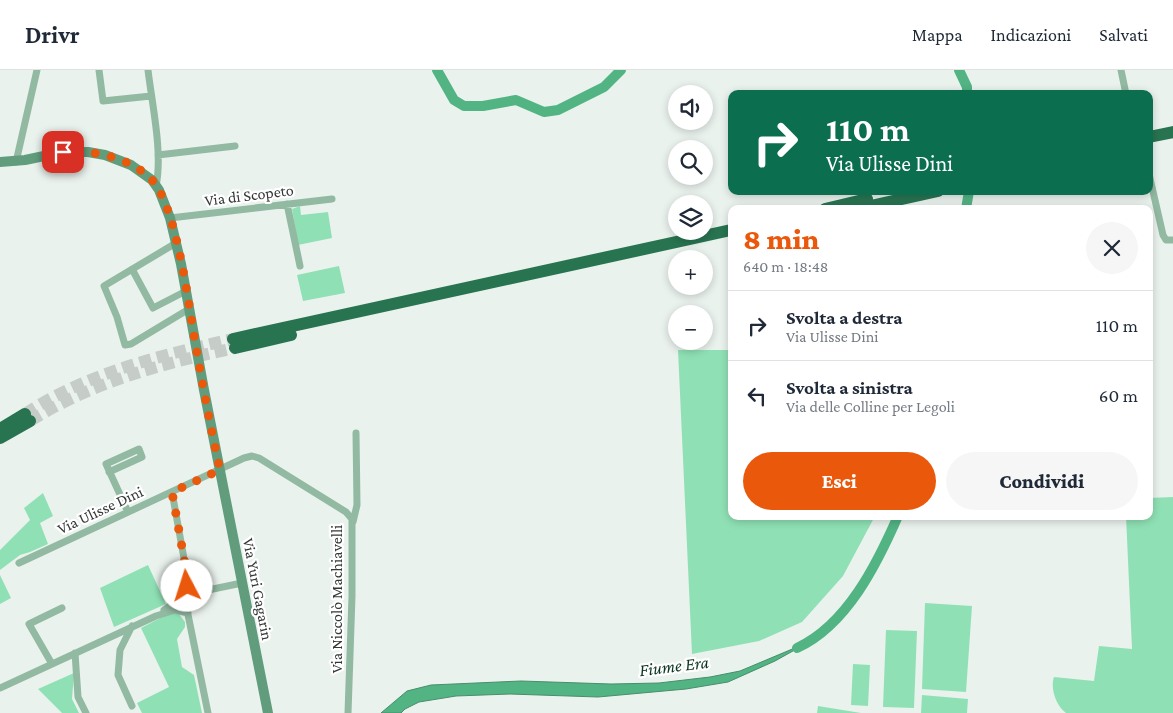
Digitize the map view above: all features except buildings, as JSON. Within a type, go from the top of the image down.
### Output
[{"type":"highway","points":[[1153,136],[1173,132]]},
{"type":"highway","points":[[1153,143],[1173,139]]},
{"type":"highway","points":[[856,205],[890,195]]},
{"type":"highway","points":[[856,205],[915,195]]},
{"type":"highway","points":[[728,231],[234,343],[360,319],[728,237]]},
{"type":"highway","points":[[0,429],[27,418],[0,438]]},
{"type":"street","points":[[16,162],[37,70]]},
{"type":"street","points":[[100,70],[103,101],[151,96]]},
{"type":"street","points":[[148,70],[158,155],[159,173],[156,186]]},
{"type":"street","points":[[1121,70],[1125,90]]},
{"type":"street","points":[[158,155],[234,146]]},
{"type":"street","points":[[0,162],[16,162],[63,152],[88,152],[130,165],[146,175],[156,186]]},
{"type":"street","name":"Via Yuri Gagarin","points":[[156,186],[170,218],[176,243],[268,713]]},
{"type":"street","points":[[1153,190],[1166,240],[1173,240]]},
{"type":"street","name":"Via di Scopeto","points":[[170,218],[332,199]]},
{"type":"street","points":[[287,204],[300,266]]},
{"type":"street","points":[[176,243],[104,286],[117,317],[125,345],[131,344],[189,309]]},
{"type":"street","points":[[132,269],[153,308],[186,291]]},
{"type":"street","points":[[352,522],[357,505],[356,433]]},
{"type":"street","points":[[110,472],[142,457],[138,448],[106,464],[128,512]]},
{"type":"street","name":"Via Niccolò Machiavelli","points":[[220,470],[244,458],[252,456],[259,458],[346,512],[352,522],[352,619],[348,713]]},
{"type":"street","name":"Via Ulisse Dini","points":[[19,562],[220,470]]},
{"type":"street","points":[[172,492],[187,575],[188,584],[184,595],[208,713]]},
{"type":"street","points":[[156,616],[184,595],[242,583]]},
{"type":"street","points":[[52,664],[29,624],[62,608]]},
{"type":"street","points":[[0,688],[156,616],[175,610],[188,613]]},
{"type":"street","points":[[132,626],[120,650],[118,675],[132,706]]},
{"type":"street","points":[[75,653],[78,696],[86,713]]},
{"type":"shaded area","points":[[300,206],[301,215],[328,212],[332,238],[298,245],[292,209]]},
{"type":"shaded area","points":[[339,266],[345,293],[303,301],[297,275]]},
{"type":"shaded area","points":[[678,350],[728,350],[728,520],[873,520],[843,576],[802,622],[759,641],[692,654]]},
{"type":"shaded area","points":[[43,493],[53,516],[40,523],[48,544],[20,555],[0,570],[0,550],[30,520],[24,508]]},
{"type":"shaded area","points":[[1173,497],[1173,713],[1066,713],[1059,706],[1055,696],[1054,677],[1094,681],[1099,646],[1132,649],[1126,520],[1153,520],[1153,498]]},
{"type":"shaded area","points":[[148,565],[166,604],[114,627],[100,588]]},
{"type":"shaded area","points":[[0,575],[11,598],[0,604]]},
{"type":"shaded area","points":[[925,603],[972,606],[966,692],[922,689]]},
{"type":"shaded area","points":[[170,613],[179,614],[185,622],[185,627],[177,639],[182,667],[194,675],[202,713],[142,713],[137,703],[169,687],[141,628]]},
{"type":"shaded area","points":[[886,630],[917,631],[914,708],[883,707]]},
{"type":"shaded area","points":[[809,642],[775,661],[728,682],[686,689],[598,697],[510,694],[456,696],[419,702],[401,713],[381,713],[407,691],[431,685],[521,681],[611,684],[659,683],[710,677],[740,671]]},
{"type":"shaded area","points":[[853,664],[870,665],[868,706],[851,705]]},
{"type":"shaded area","points":[[74,673],[72,699],[79,713],[62,713],[38,689]]},
{"type":"shaded area","points":[[922,695],[968,699],[967,713],[921,713]]},
{"type":"shaded area","points":[[818,706],[861,713],[817,713]]},
{"type":"waterway","name":"Fiume Era","points":[[437,70],[454,100],[464,106],[483,106],[516,100],[544,112],[558,110],[604,87],[621,70]]},
{"type":"waterway","name":"Fiume Era","points":[[959,70],[967,90]]},
{"type":"waterway","name":"Fiume Era","points":[[967,205],[968,195]]},
{"type":"waterway","name":"Fiume Era","points":[[797,648],[815,638],[845,609],[870,573],[896,520]]},
{"type":"tunnel","points":[[25,414],[74,387],[99,376],[152,359],[233,339]]},
{"type":"tunnel","points":[[30,421],[78,395],[103,385],[155,367],[235,348]]},
{"type":"route","points":[[63,152],[96,153],[124,162],[141,171],[152,180],[159,190],[170,218],[181,264],[220,470],[172,492],[188,580],[187,586]]}]
